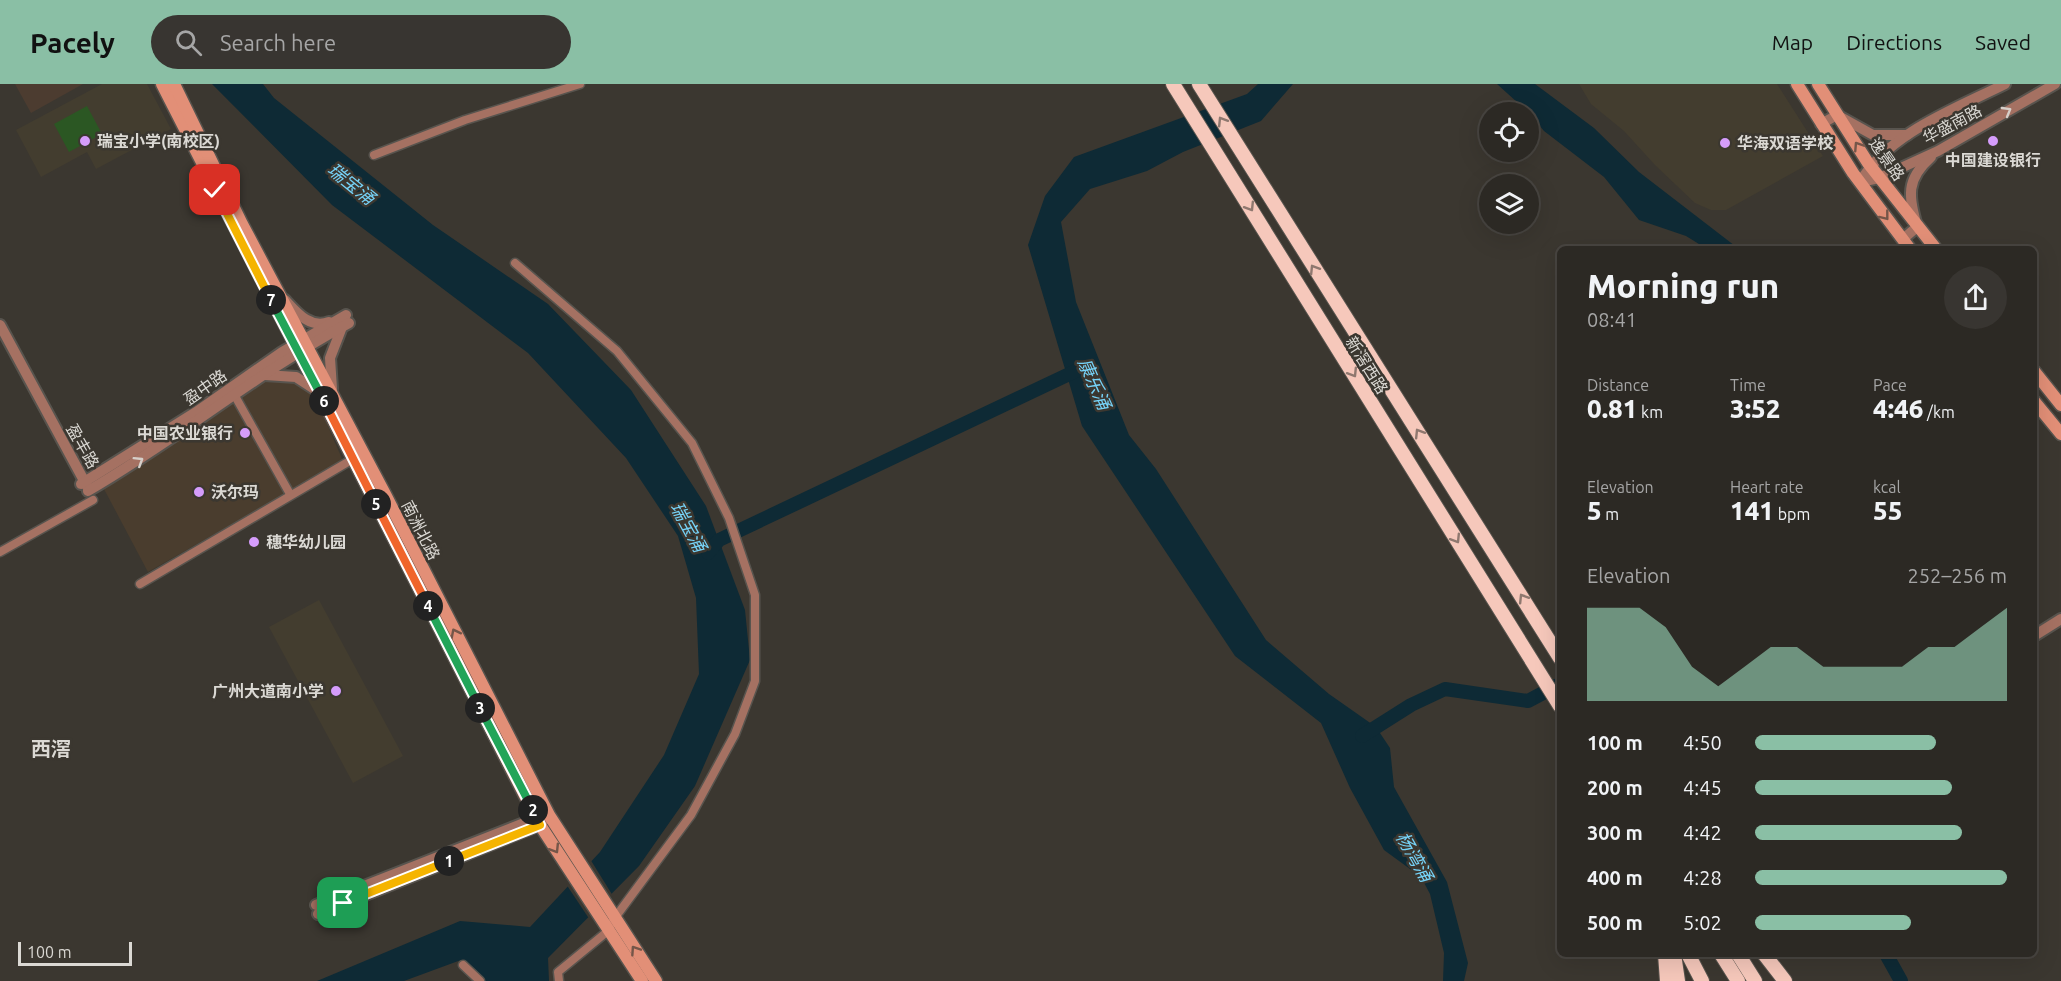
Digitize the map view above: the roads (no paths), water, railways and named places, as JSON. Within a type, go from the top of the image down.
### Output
[{"type":"highway","name":"新滘西路","points":[[1173,84],[1557,701]]},
{"type":"highway","name":"新滘西路","points":[[1202,89],[1557,653]]},
{"type":"highway","points":[[1665,957],[1667,981]]},
{"type":"highway","points":[[1674,957],[1678,981]]},
{"type":"highway","points":[[1690,957],[1702,981]]},
{"type":"highway","points":[[1723,957],[1737,981]]},
{"type":"highway","points":[[1740,957],[1755,981]]},
{"type":"highway","points":[[1767,957],[1786,981]]},
{"type":"main road","name":"南洲北路","points":[[162,84],[301,346],[333,396],[542,819],[578,863],[607,916],[608,931],[642,981]]},
{"type":"main road","name":"南洲北路","points":[[174,84],[280,295],[320,393],[353,459],[570,873],[607,916],[656,981]]},
{"type":"main road","points":[[1797,84],[1860,182],[1907,244]]},
{"type":"main road","name":"逸景路","points":[[1818,84],[1879,178],[1933,246]]},
{"type":"main road","points":[[2037,375],[2061,405]]},
{"type":"main road","points":[[2037,405],[2061,434]]},
{"type":"street","points":[[374,155],[465,120],[580,84]]},
{"type":"street","points":[[1860,182],[1870,165],[1910,135],[2005,84]]},
{"type":"street","name":"华盛南路","points":[[1860,182],[1879,178],[1938,151],[2055,84]]},
{"type":"street","points":[[1821,124],[1837,115],[1873,135],[1910,135]]},
{"type":"street","points":[[1907,244],[1917,227],[1910,189],[1918,170],[1938,151]]},
{"type":"street","points":[[515,263],[624,360],[692,443],[729,518],[730,527],[754,595],[755,681],[735,734],[692,815],[607,916]]},
{"type":"street","points":[[280,295],[310,322],[325,324],[344,321]]},
{"type":"street","points":[[301,346],[344,321]]},
{"type":"street","points":[[333,396],[330,358],[344,321]]},
{"type":"street","name":"盈丰路","points":[[0,325],[87,489]]},
{"type":"street","name":"盈丰路","points":[[0,339],[87,489]]},
{"type":"street","name":"盈中路","points":[[87,489],[160,447],[235,396],[301,346]]},
{"type":"street","name":"盈中路","points":[[0,552],[164,433],[301,346]]},
{"type":"street","points":[[264,375],[296,377],[320,393]]},
{"type":"street","points":[[235,396],[290,494]]},
{"type":"street","points":[[140,584],[353,459]]},
{"type":"street","points":[[2037,634],[2061,619]]},
{"type":"street","points":[[317,910],[542,819]]},
{"type":"street","points":[[559,981],[558,972],[608,931]]},
{"type":"street","points":[[463,965],[480,981]]},
{"type":"water","name":"瑞宝涌","points":[[212,84],[263,84],[274,98],[433,225],[548,304],[631,390],[706,506],[745,610],[750,660],[695,786],[639,866],[548,958],[549,981],[483,981],[461,960],[404,981],[317,981],[460,921],[530,927],[600,852],[664,755],[699,674],[696,598],[678,536],[626,458],[528,353],[332,205]]},
{"type":"water","points":[[1258,84],[1293,84],[1261,121],[1183,152],[1147,171],[1090,189],[1061,222],[1076,302],[1129,435],[1156,469],[1266,640],[1329,694],[1376,727],[1390,748],[1394,787],[1447,882],[1468,963],[1464,981],[1443,981],[1444,953],[1430,894],[1421,877],[1384,850],[1350,788],[1321,723],[1235,656],[1082,426],[1028,245],[1045,196],[1074,157],[1247,94]]},
{"type":"water","points":[[1497,84],[1535,84],[1594,128],[1639,172],[1735,246],[1702,246],[1686,236],[1639,220],[1604,177],[1539,125],[1539,102],[1517,102]]},
{"type":"waterway","points":[[708,553],[719,540],[1082,368]]},
{"type":"waterway","points":[[1362,736],[1411,705],[1445,689],[1528,701],[1557,686]]},
{"type":"waterway","points":[[1888,957],[1901,981]]},
{"type":"place","name":"瑞宝小学(南校区)","points":[[85,141]]},
{"type":"place","name":"中国建设银行","points":[[1993,141]]},
{"type":"place","name":"华海双语学校","points":[[1725,143]]},
{"type":"place","name":"中国农业银行","points":[[245,433]]},
{"type":"place","name":"沃尔玛","points":[[199,492]]},
{"type":"place","name":"穗华幼儿园","points":[[254,542]]},
{"type":"place","name":"广州大道南小学","points":[[336,691]]},
{"type":"district","name":"西滘","points":[[51,749]]},
{"type":"water label","name":"康乐涌","points":[[1094,384]]},
{"type":"water label","name":"杨湾涌","points":[[1414,857]]}]
